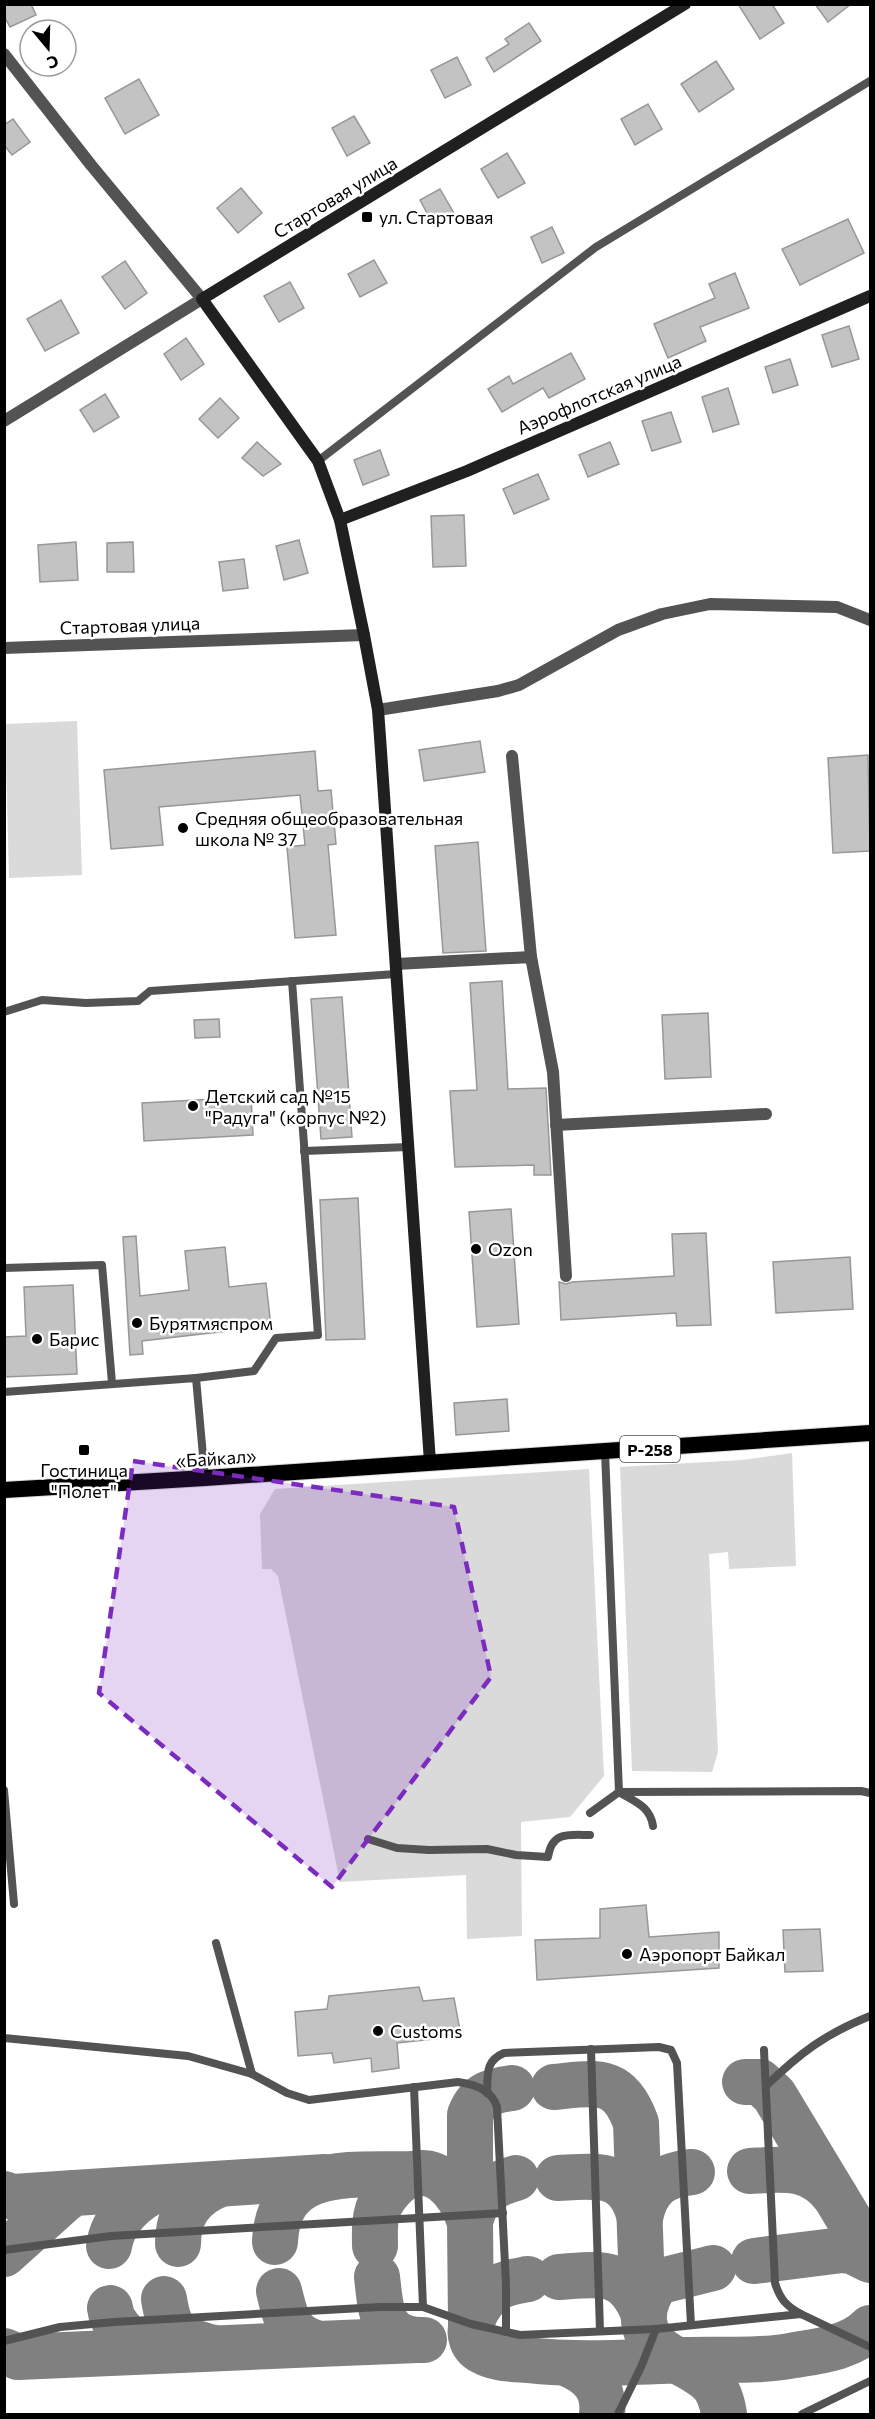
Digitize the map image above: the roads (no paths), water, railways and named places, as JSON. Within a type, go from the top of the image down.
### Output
[{"type":"highway","name":"Р-258","points":[[430,1462],[870,1433]]},
{"type":"highway","name":"«Байкал»","points":[[4,1490],[430,1462]]},
{"type":"main road","name":"Стартовая улица","points":[[202,299],[686,4]]},
{"type":"main road","name":"Аэрофлотская улица","points":[[340,520],[467,471],[870,296]]},
{"type":"main road","points":[[202,299],[318,461],[340,520],[364,634],[378,710],[430,1462]]},
{"type":"street","points":[[4,54],[91,165],[202,299]]},
{"type":"street","name":"Стартовая улица","points":[[4,421],[202,299]]},
{"type":"street","points":[[378,710],[498,691],[519,685],[618,630],[662,614],[710,604],[837,607],[870,620]]},
{"type":"street","name":"Стартовая улица","points":[[4,648],[364,634]]},
{"type":"street","points":[[512,756],[531,957],[553,1072],[566,1276]]},
{"type":"street","points":[[396,969],[531,957]]},
{"type":"street","points":[[556,1125],[766,1114]]},
{"type":"lane","points":[[318,461],[596,247],[870,81]]},
{"type":"lane","points":[[4,1012],[42,1000],[86,1003],[138,1000],[150,991],[292,981],[396,969]]},
{"type":"lane","points":[[4,1392],[196,1378],[254,1371],[276,1338],[318,1335],[292,981]]},
{"type":"lane","points":[[304,1151],[408,1147]]},
{"type":"lane","points":[[4,1268],[102,1265],[112,1383]]},
{"type":"lane","points":[[196,1378],[206,1478]]},
{"type":"lane","points":[[604,1452],[619,1792]]},
{"type":"lane","points":[[4,1790],[14,1904]]},
{"type":"lane","points":[[590,1813],[619,1792],[861,1791],[870,1793]]},
{"type":"lane","points":[[619,1792],[648,1810],[653,1826]]},
{"type":"lane","points":[[368,1839],[397,1848],[487,1849],[516,1855],[548,1857],[554,1840],[568,1835],[590,1835]]},
{"type":"lane","points":[[216,1943],[252,2074]]},
{"type":"lane","points":[[766,2086],[795,2058],[838,2028],[870,2016]]},
{"type":"lane","points":[[4,2038],[188,2056],[252,2074],[287,2093],[309,2100],[458,2082],[474,2084],[495,2099],[497,2107],[506,2332]]},
{"type":"lane","points":[[486,2093],[489,2067],[493,2058],[504,2053],[658,2047],[671,2050],[677,2063],[691,2325]]},
{"type":"lane","points":[[591,2049],[600,2331]]},
{"type":"lane","points":[[764,2050],[775,2283],[780,2298],[789,2308],[870,2347]]},
{"type":"lane","points":[[414,2087],[423,2307]]},
{"type":"lane","points":[[4,2250],[111,2236],[503,2213]]},
{"type":"lane","points":[[4,2341],[60,2327],[114,2322],[380,2307],[423,2307],[471,2324],[520,2335],[656,2329],[801,2314]]},
{"type":"lane","points":[[618,2415],[656,2329]]},
{"type":"lane","points":[[802,2415],[870,2381]]},
{"type":"place","name":"ул. Стартовая","points":[[367,217]]},
{"type":"place","name":"Средняя общеобразовательная школа № 37","points":[[183,828]]},
{"type":"place","name":"Детский сад №15 \"Радуга\" (корпус №2)","points":[[193,1106]]},
{"type":"place","name":"Ozon","points":[[476,1249]]},
{"type":"place","name":"Бурятмяспром","points":[[137,1323]]},
{"type":"place","name":"Барис","points":[[37,1339]]},
{"type":"place","name":"Гостиница \"Полет\"","points":[[84,1450]]},
{"type":"place","name":"Аэропорт Байкал","points":[[627,1954]]},
{"type":"place","name":"Customs","points":[[378,2031]]}]
